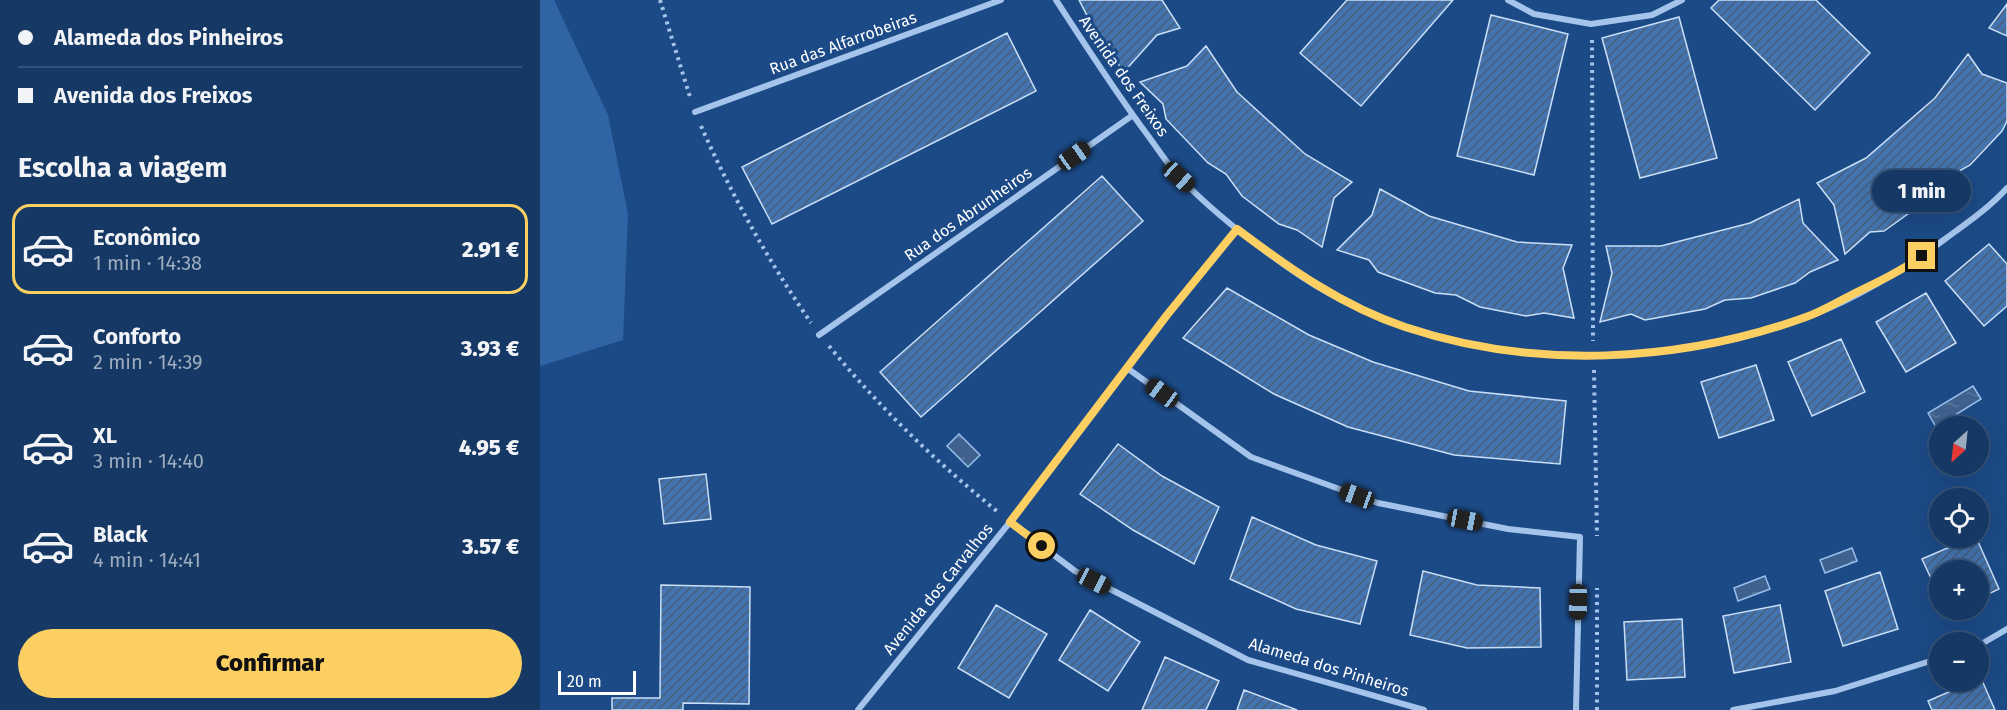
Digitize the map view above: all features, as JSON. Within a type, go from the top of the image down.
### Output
[{"type":"street","name":"Rua das Alfarrobeiras","points":[[695,112],[1001,0]]},
{"type":"street","name":"Avenida dos Freixos","points":[[1056,0],[1133,115],[1179,177],[1237,229],[1288,268],[1335,295],[1403,326],[1466,345],[1594,357],[1702,346],[1807,317],[1905,269],[1992,204],[2007,188]]},
{"type":"street","points":[[1508,0],[1534,14],[1591,24],[1652,15],[1682,0]]},
{"type":"street","name":"Rua dos Abrunheiros","points":[[819,335],[1133,115]]},
{"type":"street","name":"Avenida dos Carvalhos","points":[[858,710],[1010,522],[1127,368],[1237,229]]},
{"type":"street","points":[[1127,368],[1251,458],[1378,504],[1508,529],[1580,537],[1576,710]]},
{"type":"street","name":"Alameda dos Pinheiros","points":[[1010,522],[1075,571],[1248,660],[1424,710]]},
{"type":"street","points":[[1989,640],[2007,629]]},
{"type":"street","points":[[1733,710],[1834,691],[1929,661]]},
{"type":"path","points":[[660,0],[695,112],[729,190],[771,265],[819,335],[877,403],[940,466],[1010,522]]},
{"type":"shaded area","points":[[540,0],[554,0],[608,115],[628,214],[623,340],[540,366]]},
{"type":"water","points":[[1973,386],[1981,399],[1954,416],[1930,416],[1928,413]]},
{"type":"water","points":[[959,434],[980,455],[968,467],[947,446]]},
{"type":"water","points":[[1852,548],[1857,561],[1825,573],[1820,560]]},
{"type":"water","points":[[1765,576],[1770,589],[1738,601],[1734,588]]},
{"type":"building","points":[[1079,0],[1162,0],[1180,28],[1157,35],[1123,73],[1109,46],[1096,33]]},
{"type":"building","points":[[1347,0],[1453,0],[1361,106],[1300,53]]},
{"type":"building","points":[[1719,0],[1816,0],[1870,53],[1815,110],[1711,8]]},
{"type":"building","points":[[2007,4],[2007,36],[1989,28]]},
{"type":"building","points":[[1491,15],[1568,34],[1534,175],[1457,156]]},
{"type":"building","points":[[1679,17],[1717,158],[1640,178],[1602,38]]},
{"type":"building","points":[[1007,33],[1036,91],[772,224],[742,167]]},
{"type":"building","points":[[1206,46],[1237,92],[1305,154],[1352,182],[1334,198],[1322,247],[1297,230],[1279,224],[1242,196],[1226,174],[1208,163],[1166,119],[1163,104],[1140,82],[1187,66]]},
{"type":"building","points":[[1968,54],[1982,74],[2007,83],[2007,121],[2002,131],[1970,165],[1947,178],[1933,196],[1884,231],[1870,232],[1845,254],[1834,205],[1817,183],[1866,158],[1935,98]]},
{"type":"building","points":[[1102,176],[1143,221],[921,417],[880,372]]},
{"type":"building","points":[[1380,189],[1429,216],[1517,242],[1572,245],[1563,268],[1574,318],[1544,313],[1526,316],[1480,307],[1456,295],[1435,293],[1378,272],[1369,260],[1337,250],[1372,215]]},
{"type":"building","points":[[1799,199],[1803,223],[1838,260],[1810,272],[1795,283],[1751,298],[1725,300],[1705,309],[1645,320],[1631,314],[1600,322],[1612,273],[1606,246],[1661,246],[1750,223]]},
{"type":"building","points":[[1989,244],[2007,264],[2007,306],[1984,326],[1945,281]]},
{"type":"building","points":[[1227,288],[1309,335],[1373,362],[1469,391],[1566,401],[1560,464],[1454,455],[1348,427],[1274,394],[1183,338]]},
{"type":"building","points":[[1926,293],[1956,343],[1906,372],[1876,322]]},
{"type":"building","points":[[1841,339],[1865,392],[1812,416],[1788,362]]},
{"type":"building","points":[[1756,365],[1774,420],[1719,438],[1701,382]]},
{"type":"building","points":[[1118,444],[1162,476],[1219,507],[1194,564],[1133,530],[1080,494]]},
{"type":"building","points":[[706,474],[711,519],[664,524],[659,479]]},
{"type":"building","points":[[1252,517],[1316,545],[1377,561],[1360,624],[1296,609],[1230,579]]},
{"type":"building","points":[[1948,548],[1981,548],[1986,560],[1929,560],[1929,574],[1922,559]]},
{"type":"building","points":[[1989,566],[1999,589],[1989,594]]},
{"type":"building","points":[[1423,571],[1477,585],[1540,588],[1541,647],[1467,648],[1410,635]]},
{"type":"building","points":[[1880,572],[1898,629],[1843,646],[1825,591]]},
{"type":"building","points":[[661,585],[750,587],[749,704],[683,703],[683,710],[612,710],[612,698],[660,698]]},
{"type":"building","points":[[996,605],[1047,634],[1009,698],[958,668]]},
{"type":"building","points":[[1780,605],[1791,662],[1734,673],[1723,616]]},
{"type":"building","points":[[1090,610],[1140,642],[1108,691],[1059,660]]},
{"type":"building","points":[[1682,619],[1685,677],[1627,680],[1624,622]]},
{"type":"building","points":[[1165,657],[1219,681],[1206,710],[1142,710]]},
{"type":"building","points":[[1244,690],[1297,710],[1237,710]]},
{"type":"building","points":[[1949,692],[1987,692],[1995,710],[1932,710],[1928,701]]},
{"type":"route","points":[[1042,546],[1010,522],[1167,315],[1237,229],[1288,268],[1344,301],[1403,326],[1466,345],[1576,357],[1702,346],[1807,317],[1905,269],[1922,256]]}]
